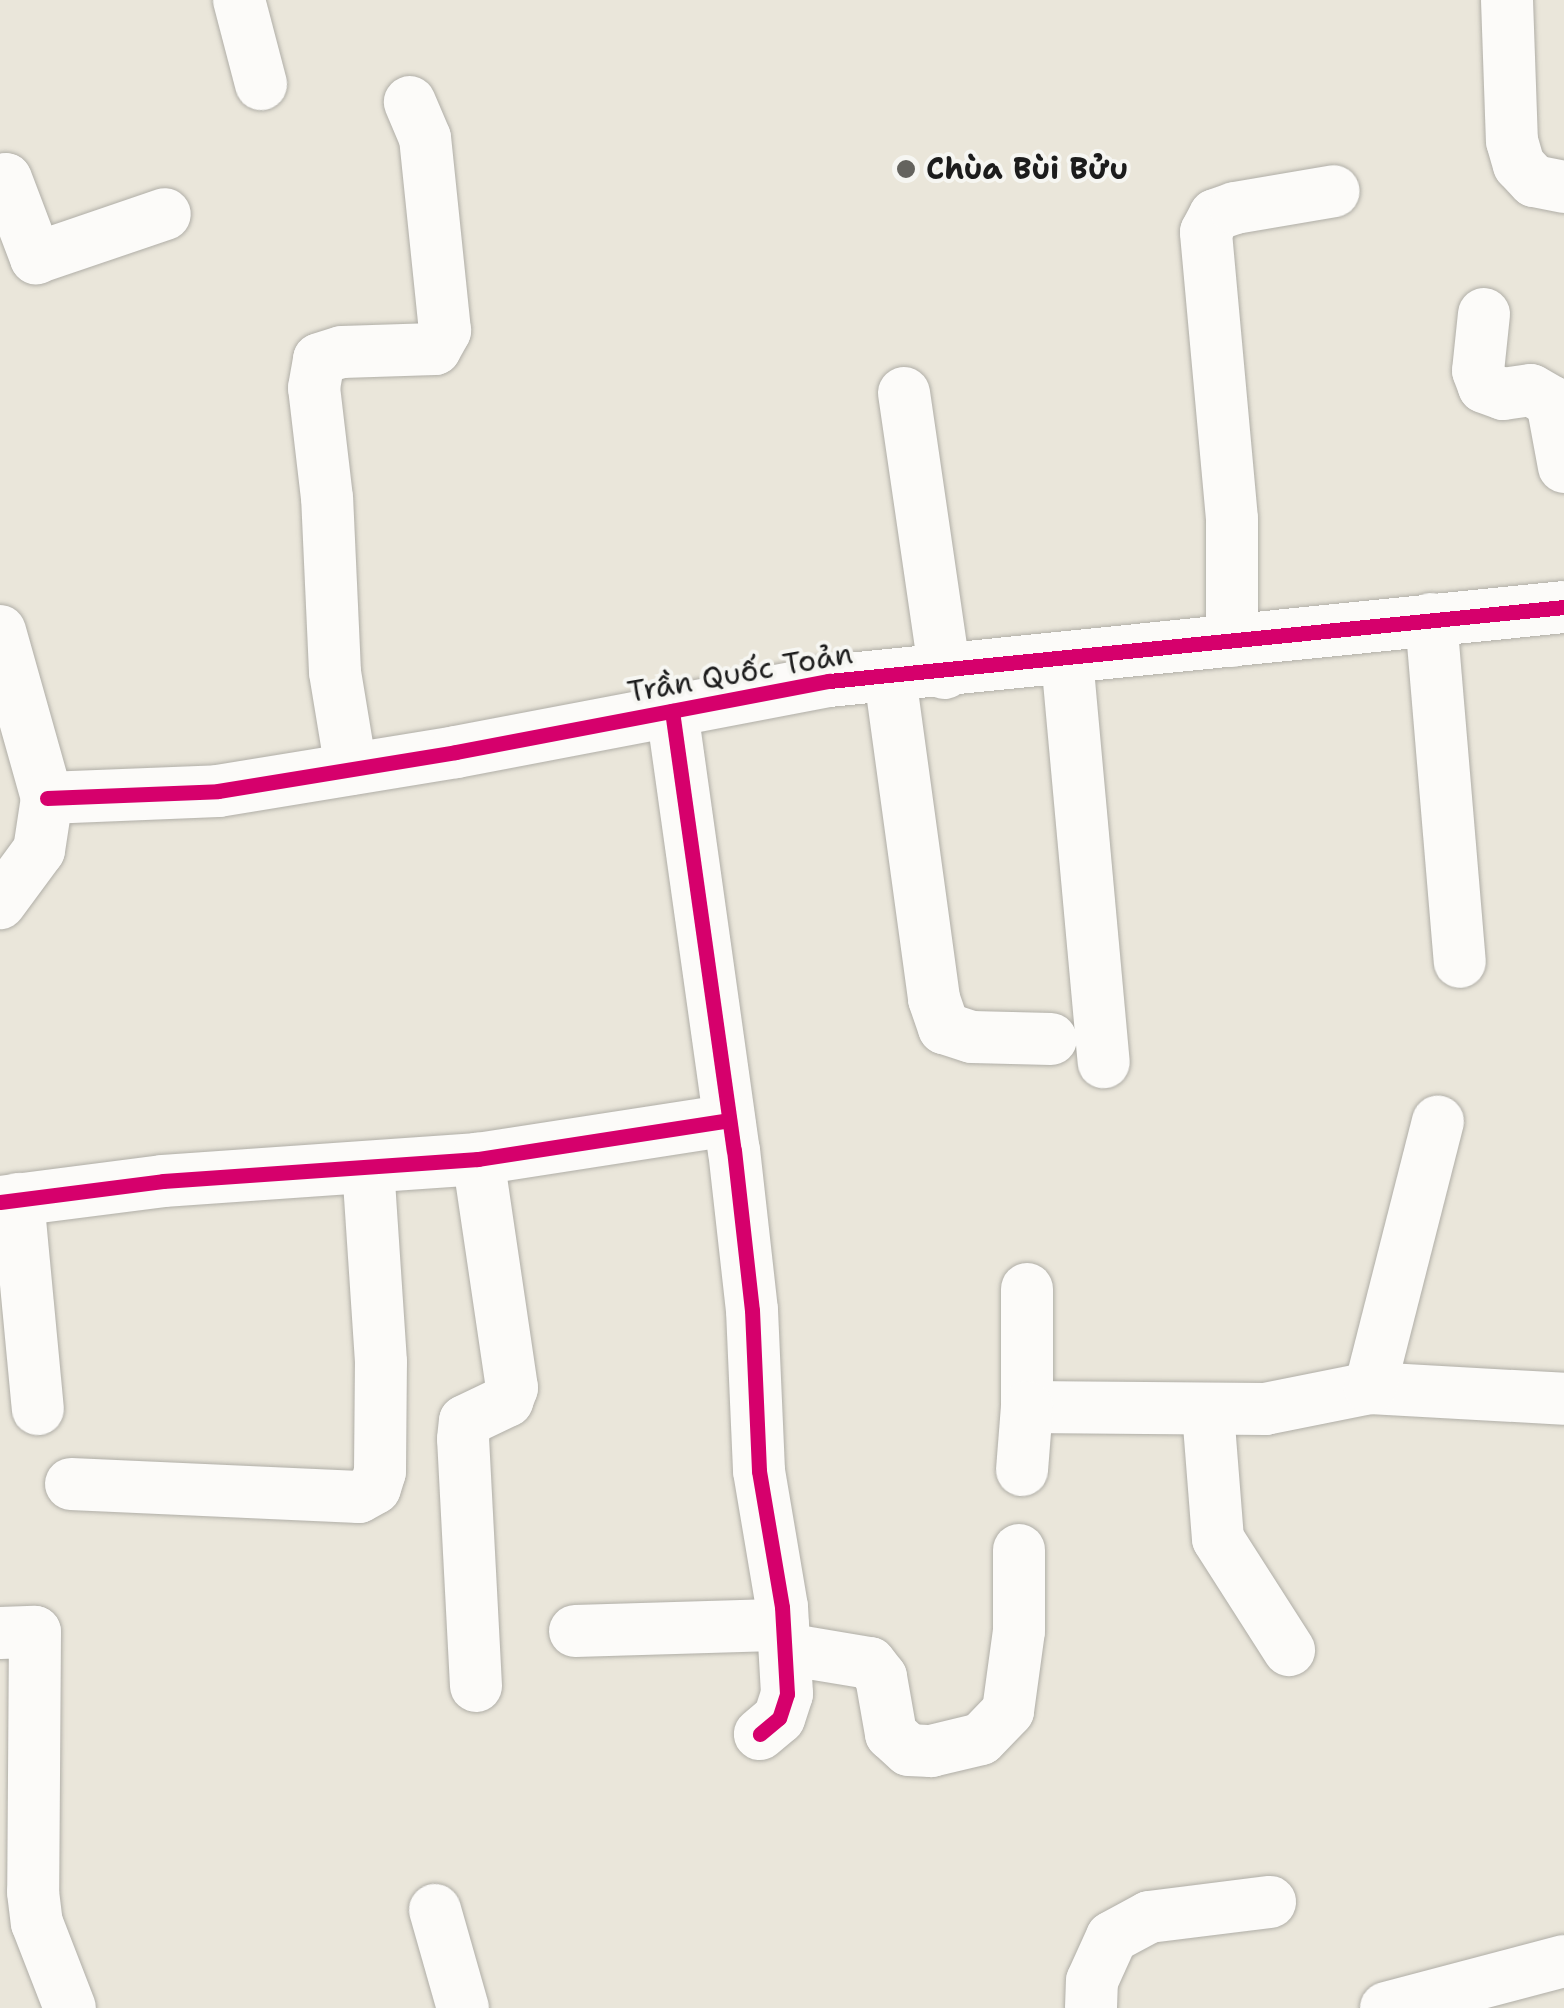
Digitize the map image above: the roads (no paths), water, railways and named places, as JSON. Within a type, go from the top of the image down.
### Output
[{"type":"street","points":[[239,0],[261,84]]},
{"type":"street","points":[[1508,0],[1512,142],[1519,165],[1534,181],[1564,187]]},
{"type":"street","points":[[350,770],[335,672],[327,498],[314,388],[319,359],[342,352],[435,349],[445,332],[425,138],[410,102]]},
{"type":"street","points":[[0,182],[6,179],[36,258],[165,214]]},
{"type":"street","points":[[1232,641],[1232,519],[1206,232],[1215,215],[1235,208],[1334,192]]},
{"type":"street","points":[[1484,314],[1478,371],[1484,386],[1503,394],[1532,390],[1552,402],[1564,467]]},
{"type":"street","points":[[904,393],[945,672]]},
{"type":"street","name":"Trần Quốc Toản","points":[[47,798],[218,791],[829,682],[1564,606]]},
{"type":"street","points":[[1431,618],[1460,962]]},
{"type":"street","points":[[0,631],[47,798],[39,850],[0,903]]},
{"type":"street","points":[[1067,659],[1104,1062]]},
{"type":"street","points":[[890,677],[934,999],[944,1028],[972,1037],[1051,1038]]},
{"type":"street","points":[[672,712],[730,1120],[752,1310],[759,1471],[784,1637],[787,1694],[780,1718],[760,1734]]},
{"type":"street","points":[[38,1409],[9,1200],[163,1182],[478,1159],[730,1120]]},
{"type":"street","points":[[1370,1388],[1438,1122]]},
{"type":"street","points":[[476,1686],[462,1440],[465,1422],[507,1401],[512,1388],[478,1159]]},
{"type":"street","points":[[70,1484],[358,1497],[375,1488],[380,1472],[382,1362],[368,1166]]},
{"type":"street","points":[[1022,1470],[1027,1289]]},
{"type":"street","points":[[1026,1407],[1208,1412],[1265,1409],[1370,1388],[1564,1399]]},
{"type":"street","points":[[1208,1412],[1218,1539],[1289,1650]]},
{"type":"street","points":[[574,1630],[784,1637],[870,1663],[878,1669],[891,1734],[899,1745],[931,1751],[982,1739],[1008,1711],[1019,1630],[1020,1550]]},
{"type":"street","points":[[0,1632],[35,1632],[33,1892],[37,1923],[70,2008]]},
{"type":"street","points":[[1091,2008],[1092,1981],[1112,1936],[1149,1917],[1270,1902]]},
{"type":"street","points":[[435,1910],[463,2008]]},
{"type":"street","points":[[1386,2008],[1564,1961]]},
{"type":"place","name":"Chùa Bùi Bửu","points":[[906,169]]}]
